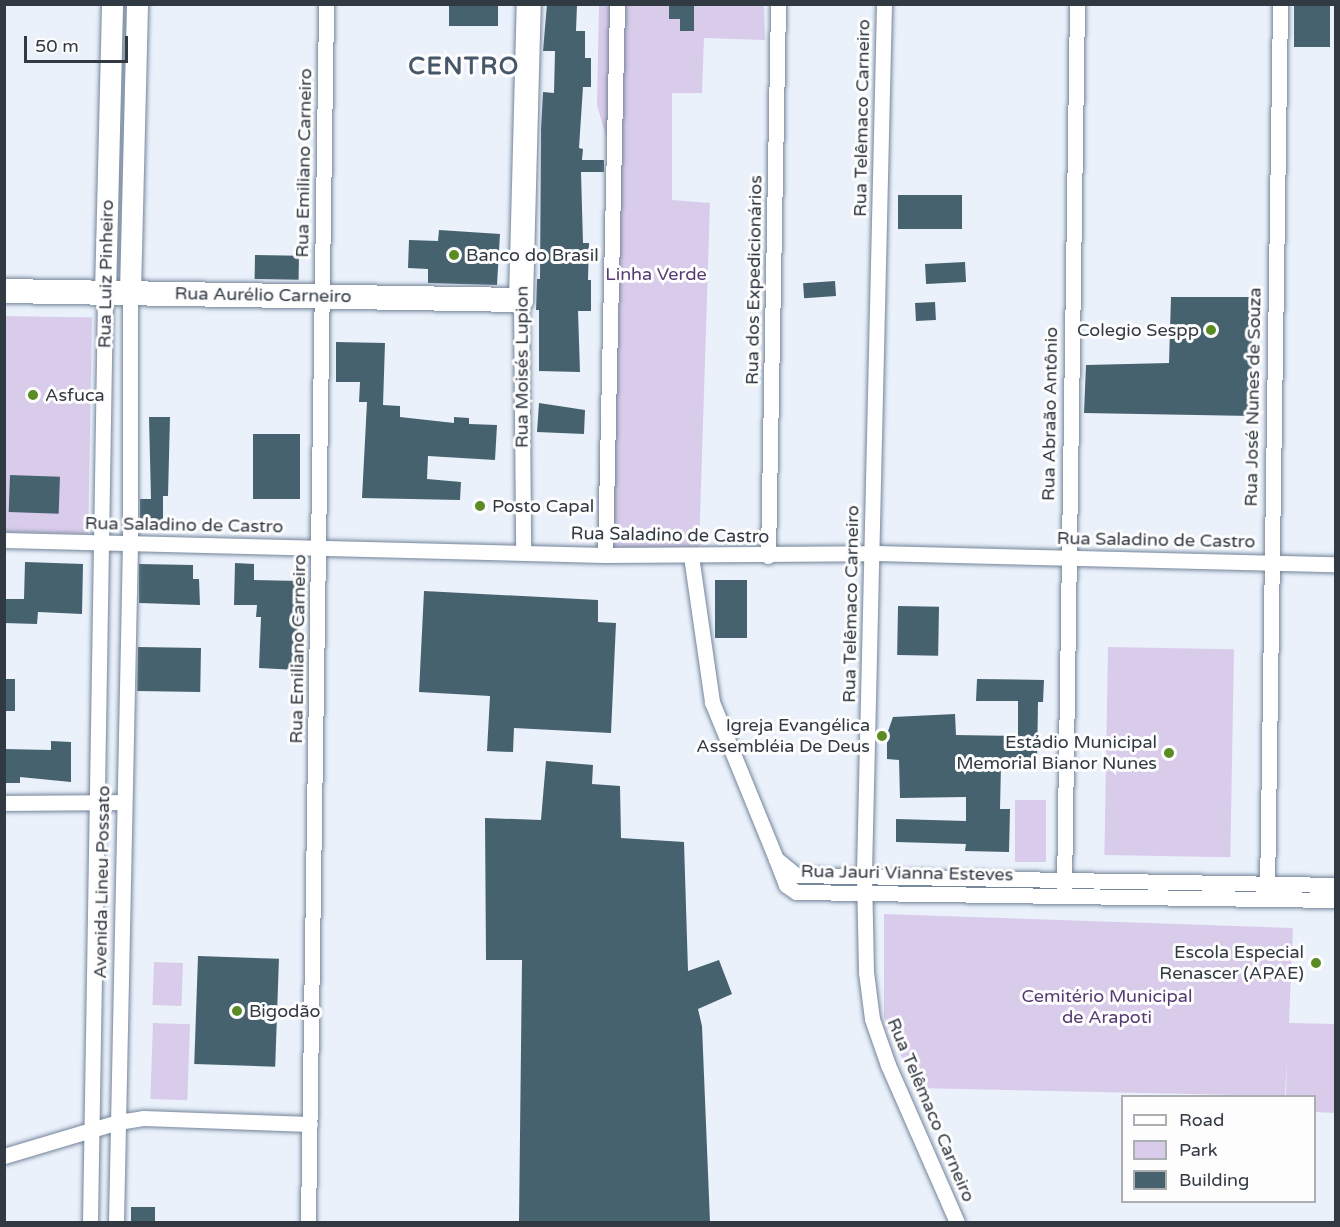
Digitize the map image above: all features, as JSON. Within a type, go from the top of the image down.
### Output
[{"type":"main road","name":"Rua Moisés Lupion","points":[[521,300],[529,4]]},
{"type":"main road","name":"Rua Aurélio Carneiro","points":[[4,291],[521,300]]},
{"type":"street","name":"Rua Luiz Pinheiro","points":[[103,544],[105,293],[112,4]]},
{"type":"street","name":"Rua Luiz Pinheiro","points":[[130,543],[130,292],[137,4]]},
{"type":"street","name":"Rua Emiliano Carneiro","points":[[308,1222],[326,4]]},
{"type":"street","points":[[604,555],[617,4]]},
{"type":"street","name":"Rua dos Expedicionários","points":[[768,556],[778,4]]},
{"type":"street","name":"Rua Telêmaco Carneiro","points":[[884,4],[864,875],[866,972],[872,1019],[957,1222]]},
{"type":"street","name":"Rua Abraão Antônio","points":[[1064,888],[1066,558],[1077,4]]},
{"type":"street","name":"Rua José Nunes de Souza","points":[[1267,899],[1270,562],[1280,4]]},
{"type":"street","name":"Rua Moisés Lupion","points":[[521,300],[523,551]]},
{"type":"street","name":"Rua Saladino de Castro","points":[[4,540],[103,544],[523,551],[604,555],[872,554],[1335,564]]},
{"type":"street","name":"Avenida Lineu Possato","points":[[116,1222],[130,543]]},
{"type":"street","name":"Avenida Lineu Possato","points":[[90,1222],[95,805],[103,544]]},
{"type":"street","points":[[691,556],[712,702],[776,859]]},
{"type":"street","points":[[100,642],[128,642]]},
{"type":"street","points":[[4,803],[95,805],[123,802]]},
{"type":"street","name":"Rua Jauri Vianna Esteves","points":[[776,859],[796,875],[864,875],[1267,899],[1335,900]]},
{"type":"street","name":"Rua Jauri Vianna Esteves","points":[[776,859],[786,885],[796,892],[865,893],[1267,883],[1335,885]]},
{"type":"street","points":[[4,1156],[118,1122],[143,1118],[310,1124]]},
{"type":"green space","name":"Linha Verde","points":[[599,5],[764,5],[765,40],[704,38],[702,93],[672,93],[672,200],[710,203],[699,550],[597,546],[609,147],[597,105]]},
{"type":"green space","points":[[5,316],[92,318],[88,533],[4,532]]},
{"type":"green space","name":"Estádio Municipal Memorial Bianor Nunes","points":[[1108,647],[1234,649],[1230,857],[1104,855]]},
{"type":"green space","points":[[1015,800],[1046,800],[1046,862],[1015,862]]},
{"type":"green space","name":"Cemitério Municipal de Arapoti","points":[[884,914],[1293,928],[1289,1023],[1335,1024],[1335,1113],[1316,1112],[1316,1095],[1286,1095],[1287,1058],[1285,1095],[915,1088],[884,1017]]},
{"type":"green space","points":[[154,962],[183,963],[181,1006],[152,1005]]},
{"type":"green space","points":[[153,1023],[190,1024],[187,1100],[150,1099]]},
{"type":"building","points":[[449,4],[498,4],[498,26],[449,26]]},
{"type":"building","points":[[547,4],[577,5],[576,31],[585,31],[585,58],[591,58],[591,87],[583,87],[579,148],[583,149],[582,160],[604,160],[604,172],[581,172],[583,243],[589,243],[588,280],[591,280],[591,311],[578,311],[580,372],[539,371],[539,310],[536,310],[537,279],[540,279],[541,129],[543,92],[554,93],[555,51],[543,51]]},
{"type":"building","points":[[669,4],[694,4],[694,31],[680,31],[680,19],[669,19]]},
{"type":"building","points":[[1294,4],[1330,4],[1330,47],[1294,47]]},
{"type":"building","points":[[898,195],[962,195],[962,229],[898,229]]},
{"type":"building","name":"Banco do Brasil","points":[[439,230],[500,234],[497,285],[428,283],[428,269],[408,268],[409,240],[438,241]]},
{"type":"building","points":[[255,255],[299,256],[299,280],[255,279]]},
{"type":"building","points":[[965,262],[966,282],[926,284],[925,264]]},
{"type":"building","points":[[835,281],[836,296],[804,298],[803,283]]},
{"type":"building","name":"Colegio Sespp","points":[[1171,297],[1252,297],[1252,416],[1084,413],[1086,365],[1169,363]]},
{"type":"building","points":[[935,302],[936,320],[916,321],[915,303]]},
{"type":"building","points":[[336,342],[385,343],[383,405],[400,406],[400,417],[454,423],[454,417],[469,418],[469,424],[497,425],[495,460],[428,456],[427,479],[461,482],[460,500],[362,498],[367,402],[359,402],[360,382],[336,382]]},
{"type":"building","points":[[539,403],[585,410],[584,434],[537,432]]},
{"type":"building","points":[[149,417],[170,417],[168,496],[163,496],[163,522],[140,522],[140,499],[151,499]]},
{"type":"building","points":[[253,434],[300,434],[300,499],[253,499]]},
{"type":"building","points":[[10,475],[60,477],[59,514],[9,512]]},
{"type":"building","points":[[25,562],[83,564],[82,614],[38,612],[37,624],[4,623],[4,599],[24,599]]},
{"type":"building","points":[[235,563],[254,564],[254,580],[299,581],[297,670],[259,668],[261,617],[256,617],[257,605],[234,605]]},
{"type":"building","points":[[139,564],[193,565],[193,579],[199,579],[200,605],[139,603]]},
{"type":"building","points":[[715,580],[747,580],[747,638],[715,638]]},
{"type":"building","points":[[424,591],[598,600],[598,622],[616,623],[611,733],[514,728],[513,752],[487,751],[490,696],[419,692]]},
{"type":"building","points":[[898,606],[939,607],[938,656],[897,655]]},
{"type":"building","points":[[138,647],[201,648],[200,692],[137,691]]},
{"type":"building","points":[[4,679],[15,679],[15,711],[4,711]]},
{"type":"building","points":[[977,679],[1044,680],[1043,702],[1038,702],[1037,765],[1001,765],[1000,809],[1010,809],[1009,852],[965,851],[966,844],[896,842],[896,819],[966,821],[966,797],[900,798],[899,760],[887,759],[887,734],[893,717],[955,714],[956,735],[1018,736],[1018,701],[976,701]]},
{"type":"building","points":[[51,741],[71,742],[71,782],[20,777],[20,783],[4,783],[4,749],[51,750]]},
{"type":"building","points":[[546,761],[593,765],[592,784],[620,786],[621,838],[684,842],[688,971],[719,960],[732,994],[698,1009],[702,1026],[710,1222],[519,1222],[522,960],[486,960],[485,818],[541,820]]},
{"type":"building","name":"Bigodão","points":[[198,956],[279,959],[275,1067],[194,1064]]},
{"type":"building","points":[[131,1207],[155,1207],[155,1222],[131,1222]]},
{"type":"place","name":"Banco do Brasil","points":[[454,255]]},
{"type":"place","name":"Colegio Sespp","points":[[1211,330]]},
{"type":"place","name":"Asfuca","points":[[33,395]]},
{"type":"place","name":"Posto Capal","points":[[480,506]]},
{"type":"place","name":"Igreja Evangélica Assembléia De Deus","points":[[882,736]]},
{"type":"place","name":"Estádio Municipal Memorial Bianor Nunes","points":[[1169,753]]},
{"type":"place","name":"Escola Especial Renascer (APAE)","points":[[1316,963]]},
{"type":"place","name":"Bigodão","points":[[237,1011]]},
{"type":"district","name":"CENTRO","points":[[464,67]]}]
